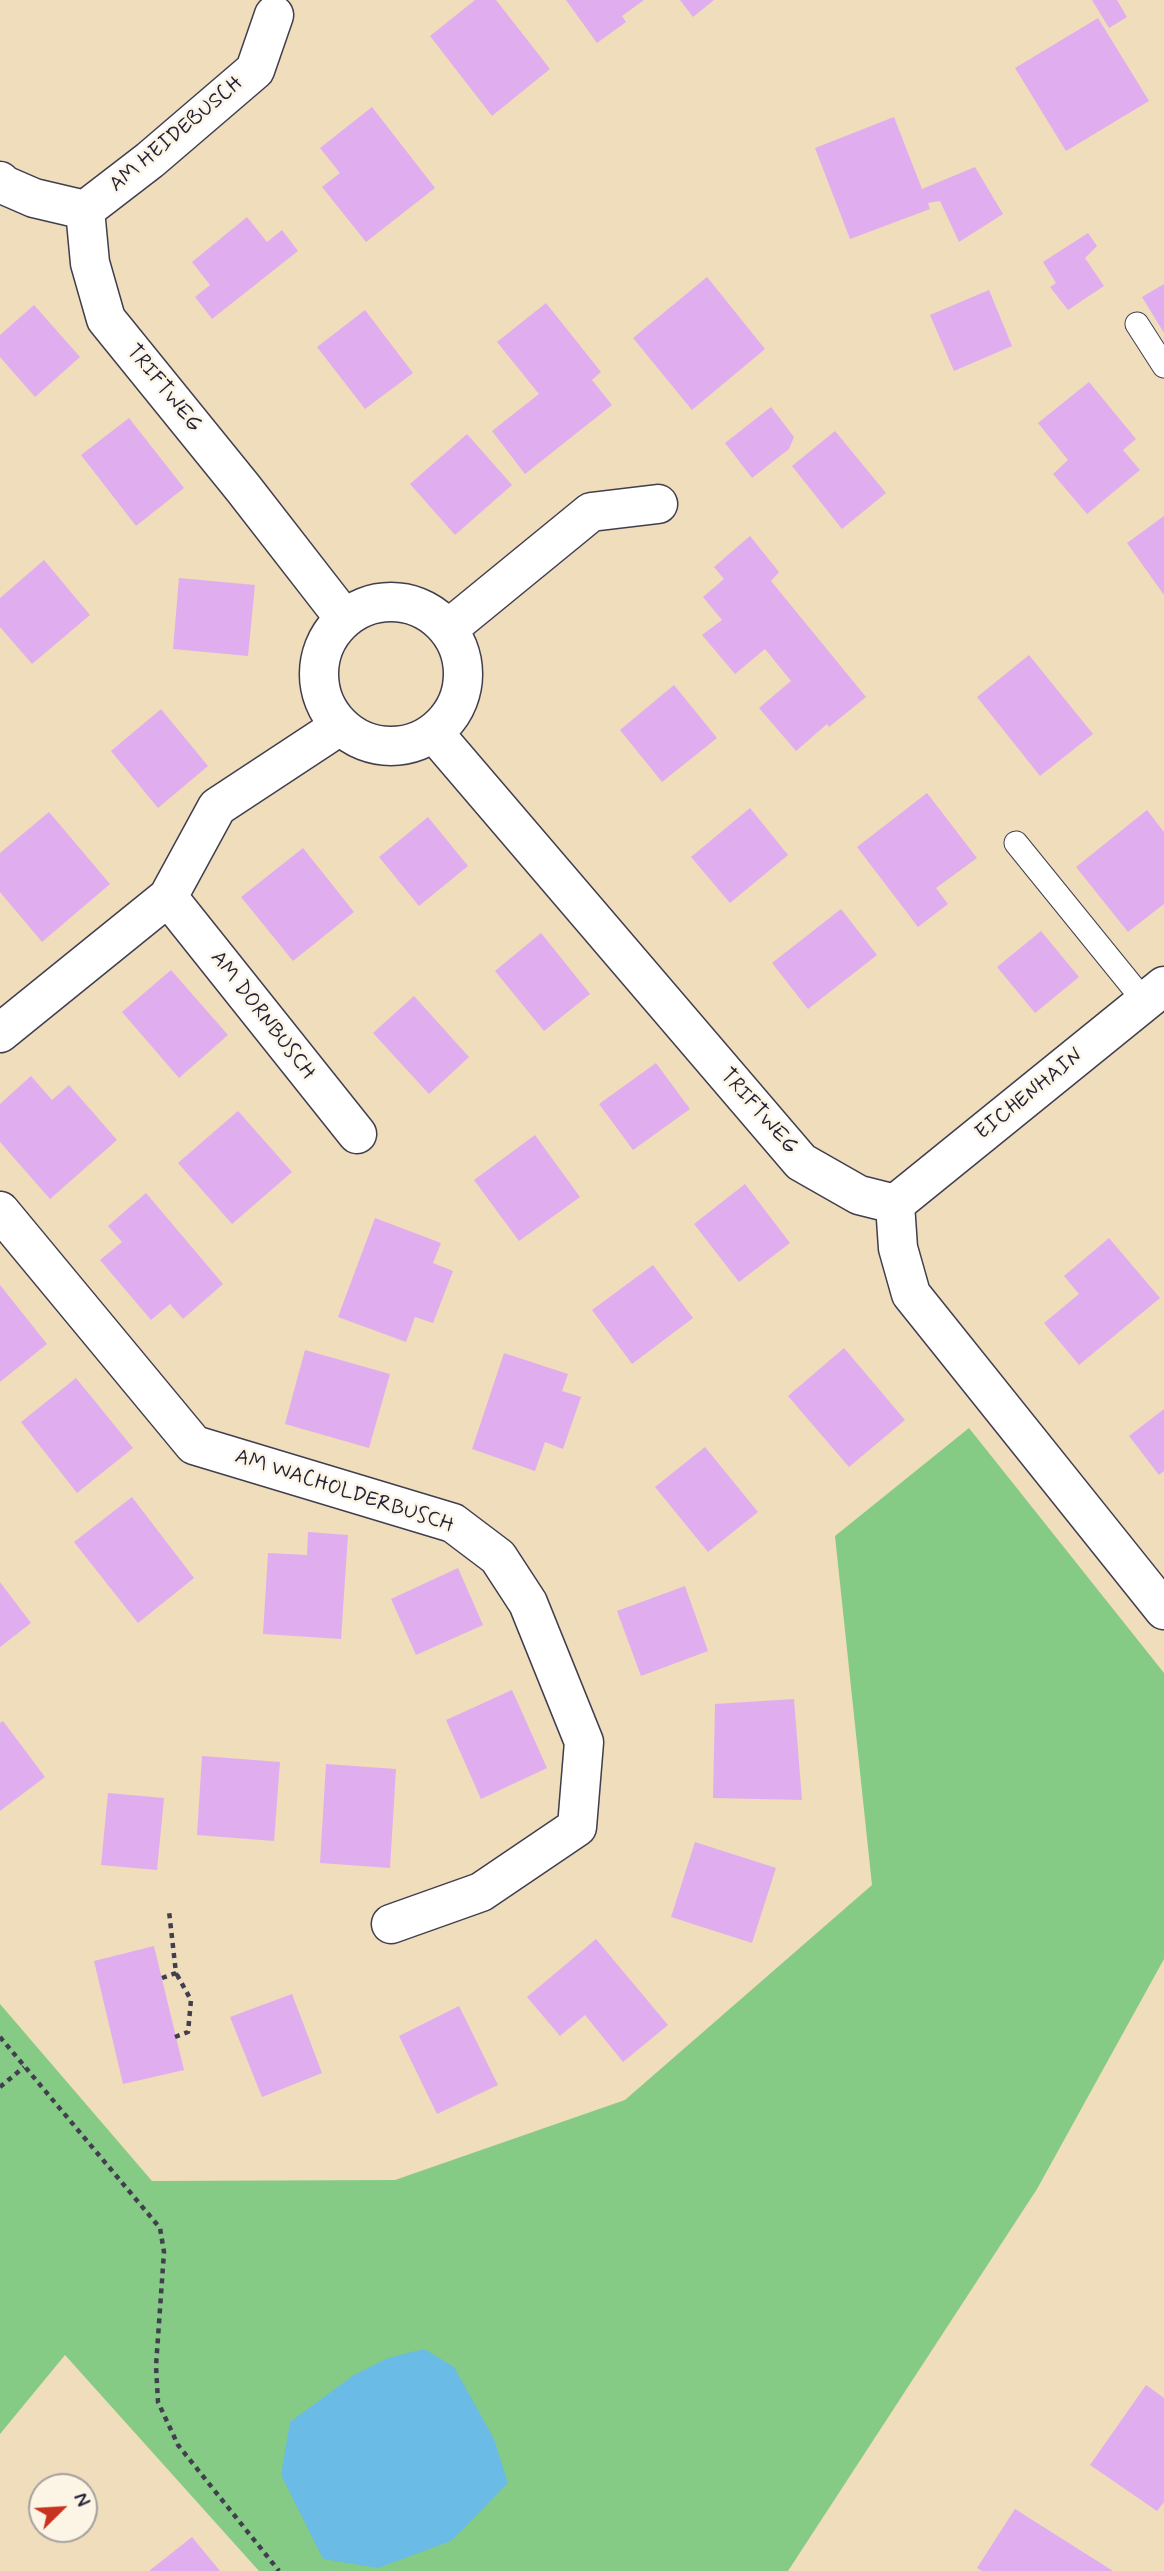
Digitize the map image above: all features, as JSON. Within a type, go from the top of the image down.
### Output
[{"type":"street","name":"AM HEIDEBUSCH","points":[[85,210],[150,160],[256,70],[274,15]]},
{"type":"street","points":[[0,181],[4,186],[34,198],[85,210]]},
{"type":"street","name":"TRIFTWEG","points":[[85,210],[90,263],[106,319],[344,618]]},
{"type":"street","points":[[448,629],[591,512],[658,504]]},
{"type":"street","points":[[387,601],[410,604],[431,613],[448,629],[459,649],[463,672],[460,695],[450,716],[434,733],[411,744],[386,746],[361,741],[340,726],[328,710],[320,691],[318,671],[322,651],[331,633],[344,618],[365,606],[387,601]]},
{"type":"street","points":[[0,1033],[168,897],[217,807],[340,726]]},
{"type":"street","name":"TRIFTWEG","points":[[434,733],[801,1162],[859,1195],[895,1204]]},
{"type":"street","name":"AM DORNBUSCH","points":[[168,897],[357,1134]]},
{"type":"street","name":"EICHENHAIN","points":[[895,1204],[1155,994]]},
{"type":"street","points":[[895,1204],[898,1248],[911,1294],[1164,1610]]},
{"type":"street","name":"AM WACHOLDERBUSCH","points":[[0,1211],[194,1445],[453,1523],[498,1557],[528,1603],[584,1742],[577,1827],[481,1892],[391,1924]]},
{"type":"lane","points":[[1136,324],[1164,366]]},
{"type":"lane","points":[[1016,843],[1155,994]]},
{"type":"path","points":[[169,1911],[176,1973],[191,2000],[188,2032],[176,2037]]},
{"type":"path","points":[[162,1978],[176,1973]]},
{"type":"path","points":[[0,2037],[160,2228],[164,2252],[156,2366],[158,2402],[178,2445],[279,2571]]},
{"type":"path","points":[[0,2087],[24,2067]]},
{"type":"green space","points":[[969,1428],[1164,1673],[1164,1959],[1037,2189],[788,2571],[259,2571],[65,2355],[0,2434],[0,2004],[152,2181],[395,2180],[625,2100],[872,1885],[835,1536]]},
{"type":"water","points":[[424,2349],[454,2367],[494,2439],[508,2483],[451,2541],[378,2568],[323,2559],[281,2475],[290,2422],[354,2375],[388,2358]]},
{"type":"building","points":[[475,0],[496,0],[550,69],[492,116],[430,36]]},
{"type":"building","points":[[566,0],[644,0],[622,16],[626,22],[597,43]]},
{"type":"building","points":[[680,0],[714,0],[693,17]]},
{"type":"building","points":[[1092,0],[1117,0],[1127,17],[1109,28]]},
{"type":"building","points":[[1098,18],[1149,101],[1066,151],[1015,68]]},
{"type":"building","points":[[372,107],[435,188],[366,242],[322,187],[340,173],[320,148]]},
{"type":"building","points":[[894,117],[922,189],[975,167],[1003,214],[959,242],[940,201],[928,203],[930,209],[850,239],[815,148]]},
{"type":"building","points":[[247,217],[267,242],[282,230],[298,251],[212,319],[195,297],[210,285],[192,262]]},
{"type":"building","points":[[1088,233],[1097,246],[1085,258],[1104,286],[1068,310],[1050,287],[1056,283],[1043,262]]},
{"type":"building","points":[[707,277],[765,349],[692,410],[633,338]]},
{"type":"building","points":[[1164,284],[1164,333],[1142,297]]},
{"type":"building","points":[[989,290],[1012,346],[954,371],[930,315]]},
{"type":"building","points":[[546,303],[601,372],[592,380],[612,405],[525,474],[492,431],[539,394],[497,342]]},
{"type":"building","points":[[34,305],[80,357],[35,397],[0,357],[0,335]]},
{"type":"building","points":[[365,310],[413,373],[365,409],[317,347]]},
{"type":"building","points":[[1089,382],[1136,439],[1123,450],[1140,470],[1087,514],[1053,474],[1068,460],[1038,423]]},
{"type":"building","points":[[771,407],[794,437],[789,449],[752,478],[725,443]]},
{"type":"building","points":[[129,418],[184,488],[136,526],[81,455]]},
{"type":"building","points":[[835,431],[886,493],[842,529],[792,466]]},
{"type":"building","points":[[467,434],[512,485],[455,535],[410,484]]},
{"type":"building","points":[[1164,516],[1164,595],[1127,543]]},
{"type":"building","points":[[750,536],[779,572],[771,581],[866,697],[829,727],[827,724],[796,751],[759,708],[791,681],[765,649],[735,674],[702,635],[722,620],[703,597],[724,579],[714,567]]},
{"type":"building","points":[[44,560],[90,615],[32,664],[0,627],[0,598]]},
{"type":"building","points":[[179,578],[255,585],[248,656],[173,649]]},
{"type":"building","points":[[1029,655],[1093,734],[1040,776],[977,697]]},
{"type":"building","points":[[674,685],[717,738],[662,782],[620,730]]},
{"type":"building","points":[[161,709],[208,766],[158,808],[111,751]]},
{"type":"building","points":[[927,793],[977,858],[936,888],[948,904],[918,927],[857,847]]},
{"type":"building","points":[[750,808],[788,855],[730,903],[691,857]]},
{"type":"building","points":[[1147,810],[1164,832],[1164,904],[1128,932],[1076,867]]},
{"type":"building","points":[[49,812],[110,884],[42,942],[0,892],[0,853]]},
{"type":"building","points":[[428,817],[468,866],[419,906],[379,857]]},
{"type":"building","points":[[303,848],[354,912],[293,961],[241,897]]},
{"type":"building","points":[[841,909],[877,955],[808,1009],[772,963]]},
{"type":"building","points":[[1041,931],[1079,977],[1035,1013],[997,967]]},
{"type":"building","points":[[541,933],[590,994],[544,1031],[495,971]]},
{"type":"building","points":[[171,970],[228,1035],[179,1078],[122,1012]]},
{"type":"building","points":[[414,996],[469,1057],[429,1094],[373,1033]]},
{"type":"building","points":[[656,1063],[690,1109],[633,1150],[599,1104]]},
{"type":"building","points":[[31,1076],[52,1100],[69,1085],[117,1140],[50,1199],[0,1142],[0,1104]]},
{"type":"building","points":[[238,1111],[292,1172],[232,1224],[178,1163]]},
{"type":"building","points":[[535,1135],[580,1197],[519,1241],[474,1180]]},
{"type":"building","points":[[745,1184],[790,1243],[739,1282],[694,1224]]},
{"type":"building","points":[[146,1193],[223,1284],[183,1319],[170,1304],[151,1320],[100,1260],[122,1242],[108,1226]]},
{"type":"building","points":[[375,1218],[441,1243],[433,1263],[453,1271],[433,1323],[415,1317],[406,1342],[338,1317]]},
{"type":"building","points":[[1109,1238],[1160,1298],[1079,1365],[1044,1323],[1079,1294],[1064,1276]]},
{"type":"building","points":[[653,1265],[693,1318],[632,1364],[592,1310]]},
{"type":"building","points":[[0,1285],[47,1344],[0,1382]]},
{"type":"building","points":[[844,1348],[905,1420],[849,1467],[788,1396]]},
{"type":"building","points":[[305,1350],[390,1374],[369,1448],[285,1424]]},
{"type":"building","points":[[504,1353],[568,1374],[562,1391],[581,1397],[563,1449],[545,1442],[535,1471],[472,1449]]},
{"type":"building","points":[[76,1378],[133,1448],[77,1493],[21,1422]]},
{"type":"building","points":[[1164,1409],[1164,1471],[1159,1475],[1129,1436]]},
{"type":"building","points":[[705,1447],[758,1512],[708,1552],[655,1487]]},
{"type":"building","points":[[132,1497],[194,1578],[138,1623],[74,1542]]},
{"type":"building","points":[[308,1532],[348,1535],[341,1639],[263,1634],[268,1553],[307,1555]]},
{"type":"building","points":[[458,1568],[483,1625],[416,1655],[391,1599]]},
{"type":"building","points":[[0,1582],[31,1623],[0,1647]]},
{"type":"building","points":[[685,1586],[708,1651],[641,1676],[617,1611]]},
{"type":"building","points":[[512,1690],[547,1768],[481,1799],[446,1720]]},
{"type":"building","points":[[794,1699],[802,1800],[713,1798],[715,1704]]},
{"type":"building","points":[[3,1721],[45,1777],[0,1811],[0,1723]]},
{"type":"building","points":[[202,1756],[280,1762],[274,1841],[197,1835]]},
{"type":"building","points":[[326,1764],[396,1769],[390,1868],[320,1863]]},
{"type":"building","points":[[108,1793],[164,1798],[157,1870],[101,1865]]},
{"type":"building","points":[[695,1842],[776,1868],[752,1943],[671,1917]]},
{"type":"building","points":[[596,1939],[668,2025],[623,2062],[585,2015],[560,2036],[527,1997]]},
{"type":"building","points":[[154,1946],[184,2070],[123,2084],[94,1961]]},
{"type":"building","points":[[292,1994],[322,2073],[262,2097],[230,2017]]},
{"type":"building","points":[[459,2006],[498,2085],[437,2114],[399,2036]]},
{"type":"building","points":[[1146,2385],[1164,2398],[1164,2502],[1157,2511],[1090,2465]]},
{"type":"building","points":[[1015,2509],[1113,2571],[982,2571],[977,2568]]},
{"type":"building","points":[[192,2537],[220,2571],[149,2571]]}]
